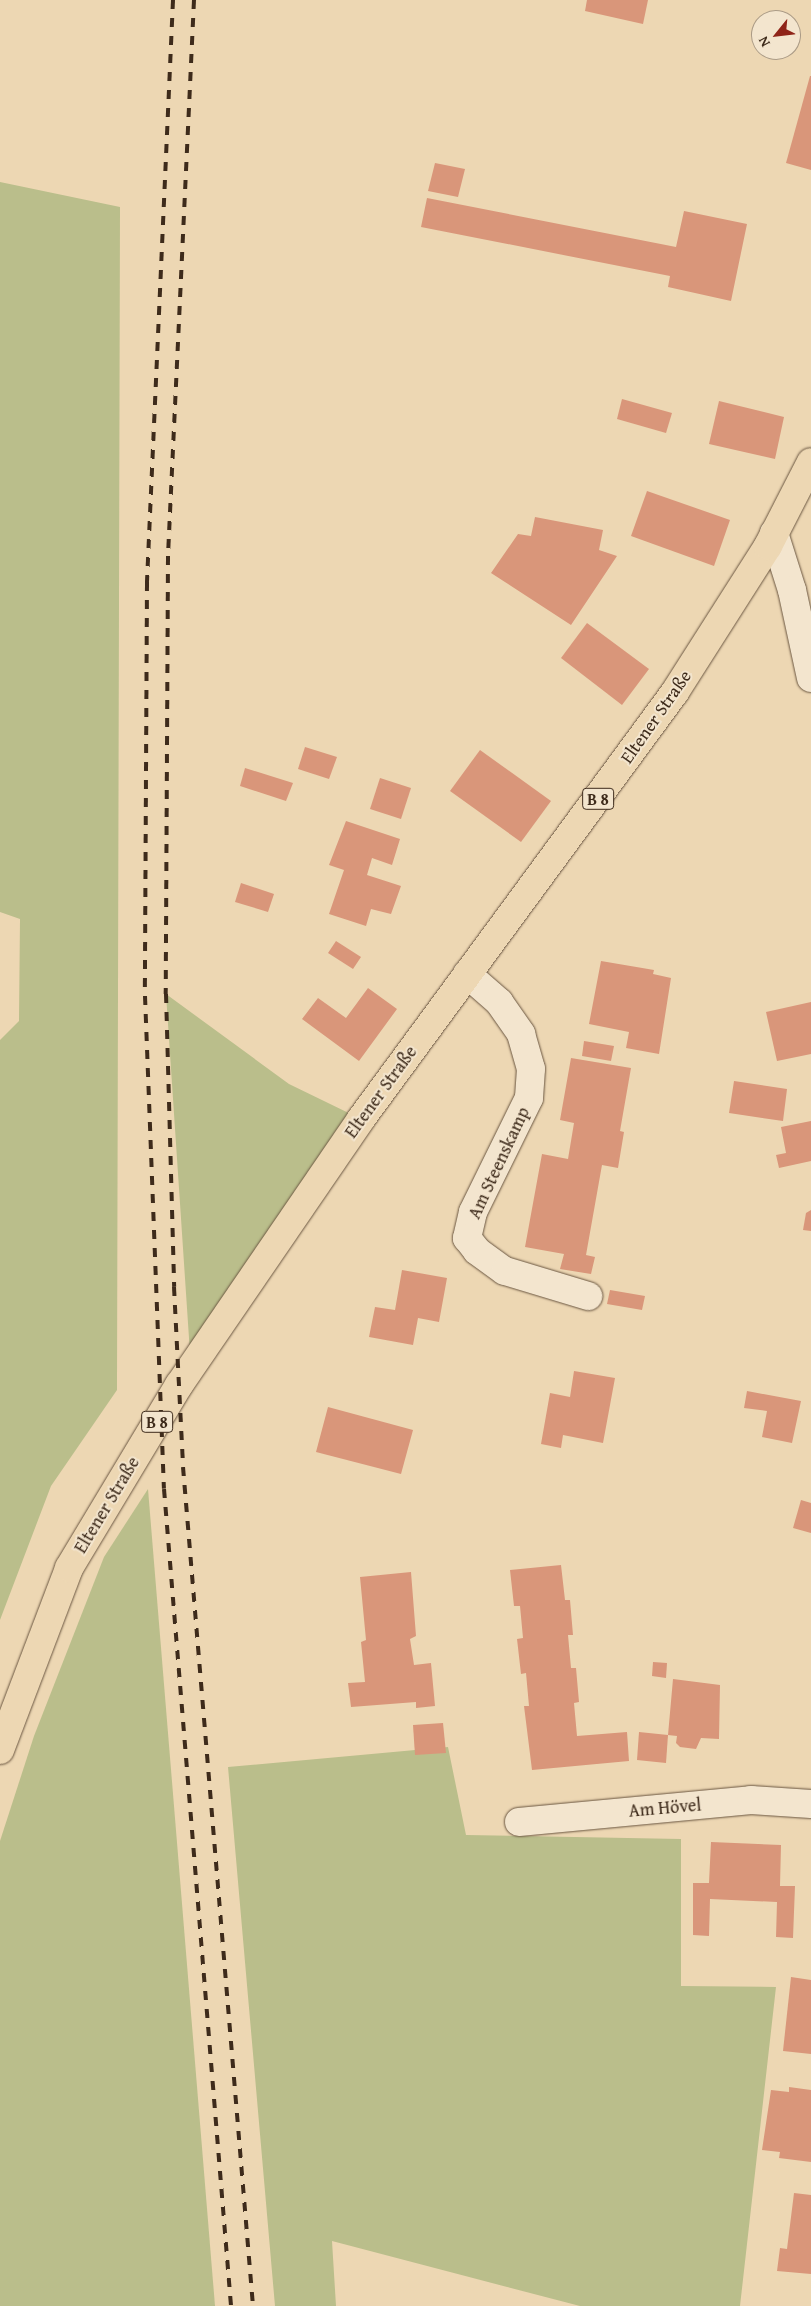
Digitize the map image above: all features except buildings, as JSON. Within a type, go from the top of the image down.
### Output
[{"type":"main road","name":"Eltener Straße","points":[[0,1750],[70,1568],[161,1415],[361,1119],[675,692],[768,546],[811,462]]},
{"type":"street","points":[[774,533],[792,590],[811,678]]},
{"type":"street","name":"Am Steenskamp","points":[[467,974],[499,1002],[521,1034],[531,1069],[528,1098],[473,1212],[467,1238],[477,1251],[505,1271],[588,1296]]},
{"type":"street","name":"Am Hövel","points":[[519,1822],[750,1800],[811,1804]]},
{"type":"green space","points":[[0,182],[120,207],[117,1390],[51,1486],[0,1620],[0,1040],[19,1021],[20,919],[0,912]]},
{"type":"green space","points":[[166,994],[289,1084],[361,1119],[191,1368]]},
{"type":"green space","points":[[148,1489],[215,2306],[0,2306],[0,1841],[34,1736],[104,1557]]},
{"type":"green space","points":[[448,1747],[466,1835],[681,1839],[681,1986],[776,1987],[740,2306],[580,2306],[332,2241],[336,2306],[275,2306],[228,1767]]},
{"type":"railway","points":[[173,0],[147,582],[145,996],[164,1489],[231,2306]]},
{"type":"railway","points":[[194,0],[168,556],[166,994],[174,1287],[183,1467],[253,2306]]}]
